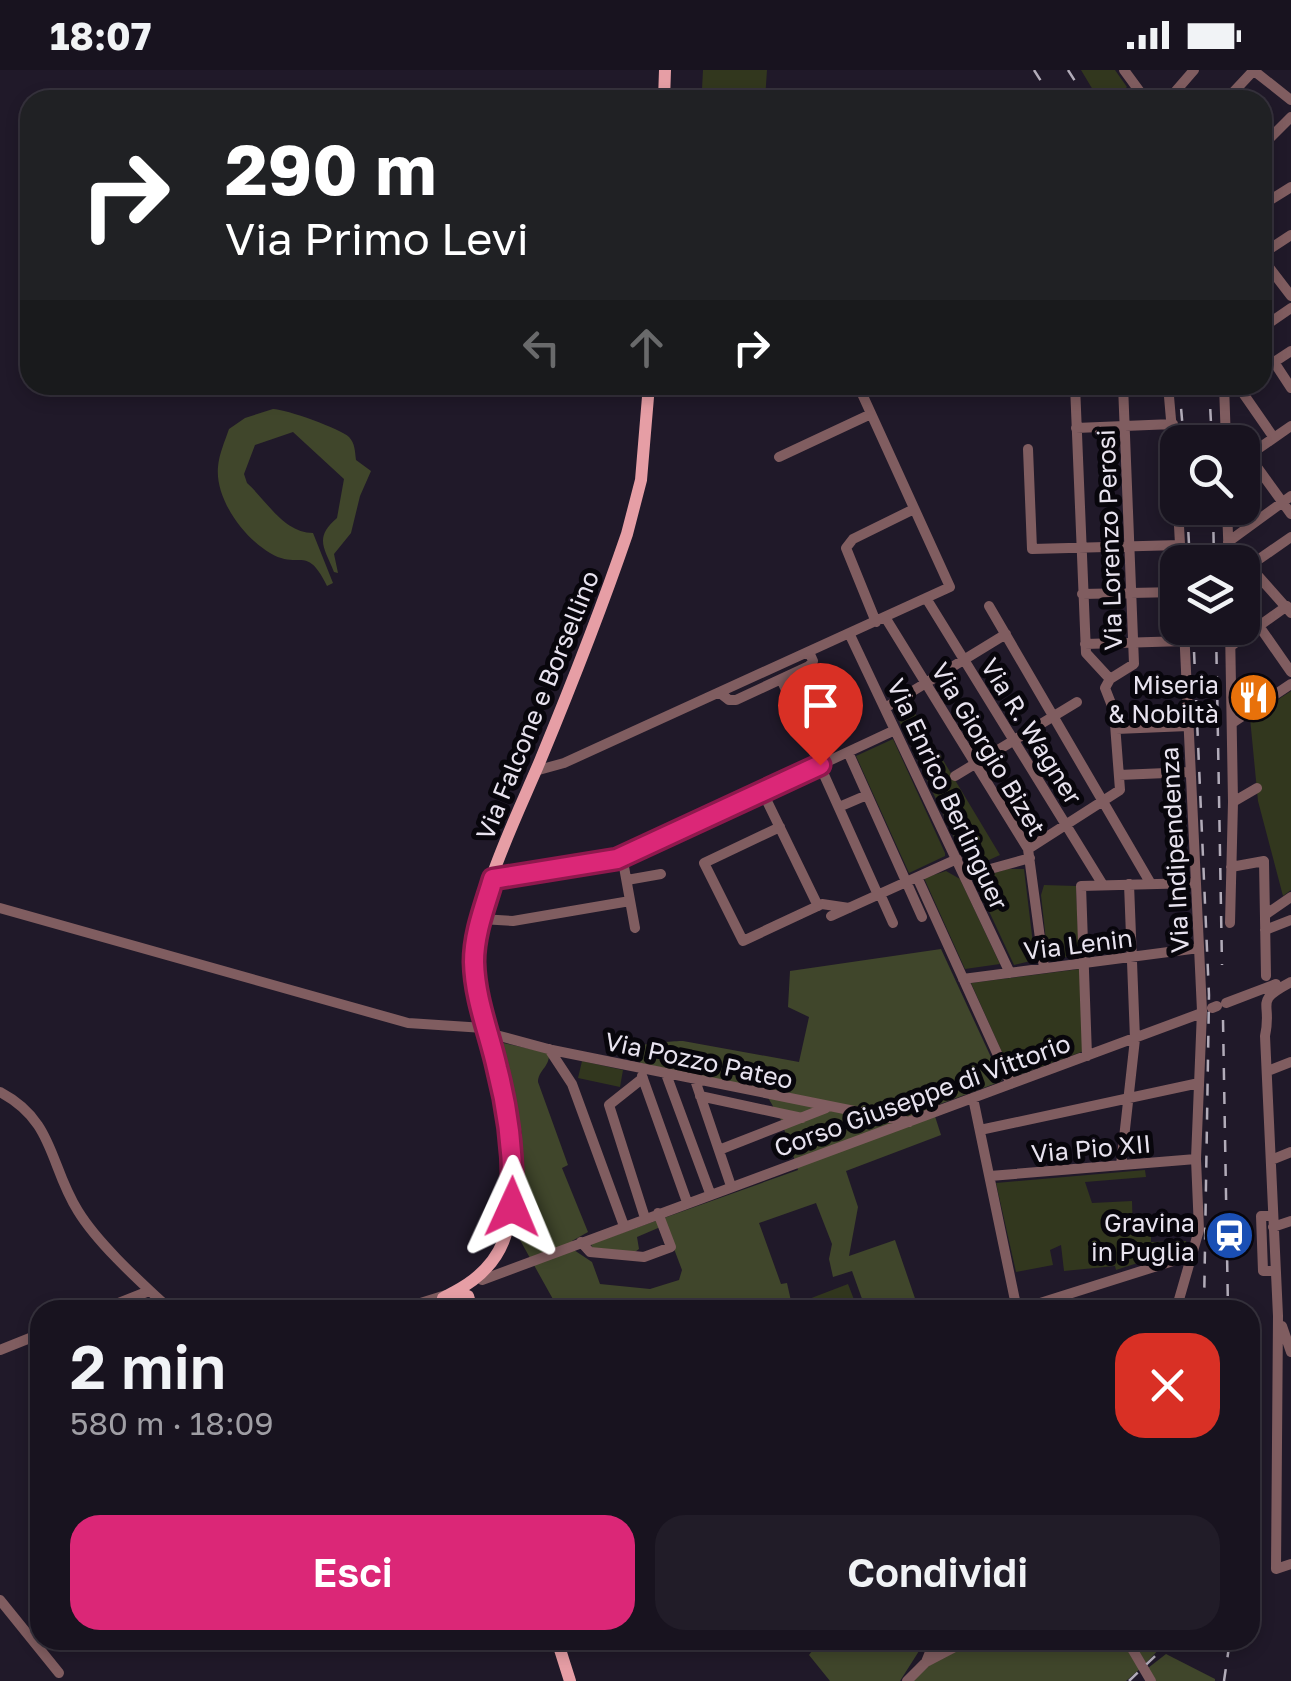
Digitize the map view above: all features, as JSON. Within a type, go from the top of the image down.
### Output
[{"type":"main road","name":"Via Falcone e Borsellino","points":[[474,1300],[508,1229],[513,1184],[506,1111],[497,1065],[484,1028],[474,964],[481,919],[627,534],[640,480],[648,395]]},
{"type":"main road","name":"Via Falcone e Borsellino","points":[[450,1293],[483,1276]]},
{"type":"main road","points":[[446,1300],[450,1293],[464,1294],[468,1300]]},
{"type":"main road","points":[[559,1650],[570,1681]]},
{"type":"street","points":[[1177,90],[1194,70]]},
{"type":"street","points":[[1235,90],[1253,70],[1291,100]]},
{"type":"street","points":[[1272,136],[1291,117]]},
{"type":"street","points":[[1272,270],[1291,296]]},
{"type":"street","points":[[1291,351],[1274,362],[1291,388]]},
{"type":"street","points":[[536,771],[564,764],[950,587],[862,395]]},
{"type":"street","points":[[965,876],[1029,854],[1120,790],[1114,706],[1106,688],[1110,679],[1088,658],[1086,644],[1075,395]]},
{"type":"street","name":"Via Lorenzo Perosi","points":[[1110,679],[1134,664],[1123,395]]},
{"type":"street","points":[[1076,428],[1174,424],[1170,395]]},
{"type":"street","points":[[1224,395],[1225,425]]},
{"type":"street","points":[[1244,395],[1274,438]]},
{"type":"street","points":[[779,457],[871,414]]},
{"type":"street","points":[[1260,448],[1291,426]]},
{"type":"street","points":[[1028,449],[1032,549],[1180,544],[1179,525]]},
{"type":"street","points":[[1260,472],[1287,499],[1291,514]]},
{"type":"street","points":[[1228,542],[1287,499]]},
{"type":"street","name":"Via Giorgio Bizet","points":[[914,509],[853,539],[846,548],[880,620],[926,683],[1029,854],[1044,968]]},
{"type":"street","points":[[1228,525],[1230,545]]},
{"type":"street","points":[[1260,558],[1291,537]]},
{"type":"street","points":[[1260,581],[1289,608],[1260,625]]},
{"type":"street","points":[[1082,594],[1160,592]]},
{"type":"street","name":"Via R. Wagner","points":[[926,598],[1103,885]]},
{"type":"street","points":[[988,606],[1151,884]]},
{"type":"street","points":[[1260,627],[1291,672]]},
{"type":"street","name":"Via Enrico Berlinguer","points":[[850,634],[1010,973]]},
{"type":"street","points":[[885,708],[1006,634]]},
{"type":"street","points":[[1086,644],[1160,641]]},
{"type":"street","name":"Via Indipendenza","points":[[1179,1300],[1199,1230],[1199,1083],[1211,1009],[1199,948],[1185,645]]},
{"type":"street","name":"Via Indipendenza","points":[[1230,923],[1234,802],[1231,646]]},
{"type":"street","points":[[720,693],[736,700],[812,664],[809,652]]},
{"type":"street","points":[[781,679],[893,923]]},
{"type":"street","points":[[1232,723],[1291,684]]},
{"type":"street","points":[[956,776],[1077,702]]},
{"type":"street","points":[[1116,729],[1188,726]]},
{"type":"street","points":[[493,879],[624,862],[895,730]]},
{"type":"street","points":[[848,752],[963,979],[1011,1084]]},
{"type":"street","points":[[1119,775],[1190,772]]},
{"type":"street","points":[[1234,802],[1257,788]]},
{"type":"street","points":[[763,792],[818,906]]},
{"type":"street","points":[[839,807],[867,795]]},
{"type":"street","points":[[780,827],[704,863],[743,941],[818,906],[849,908]]},
{"type":"street","points":[[830,916],[957,860]]},
{"type":"street","points":[[1231,866],[1264,860],[1266,976]]},
{"type":"street","points":[[624,862],[635,928]]},
{"type":"street","points":[[626,880],[661,874]]},
{"type":"street","points":[[912,880],[922,917]]},
{"type":"street","points":[[1088,1056],[1081,886],[1196,883]]},
{"type":"street","points":[[1121,1165],[1135,1039],[1128,884]]},
{"type":"street","points":[[1265,915],[1291,897]]},
{"type":"street","points":[[481,919],[513,921],[630,901]]},
{"type":"street","name":"Via Pozzo Pateo","points":[[0,908],[408,1024],[484,1028],[496,1035],[641,1073],[666,1074],[909,1122]]},
{"type":"street","points":[[1265,930],[1291,920]]},
{"type":"street","name":"Via Lenin","points":[[963,979],[1199,948]]},
{"type":"street","points":[[1265,1036],[1269,994],[1291,982]]},
{"type":"street","name":"Corso Giuseppe di Vittorio","points":[[483,1276],[1291,982]]},
{"type":"street","points":[[1248,996],[1259,1003],[1268,1070],[1278,1314],[1276,1569],[1291,1564]]},
{"type":"street","points":[[549,1049],[572,1084],[624,1226]]},
{"type":"street","points":[[1268,1070],[1291,1062]]},
{"type":"street","points":[[645,1218],[609,1104],[641,1073],[687,1202]]},
{"type":"street","points":[[666,1074],[710,1194]]},
{"type":"street","points":[[695,1080],[732,1186]]},
{"type":"street","points":[[980,1130],[1199,1083]]},
{"type":"street","points":[[0,1092],[35,1118],[46,1135],[80,1216],[160,1300]]},
{"type":"street","name":"Via Pozzo Pateo","points":[[700,1096],[802,1118]]},
{"type":"street","points":[[973,1098],[1016,1300]]},
{"type":"street","points":[[720,1150],[828,1107]]},
{"type":"street","points":[[1271,1160],[1291,1152]]},
{"type":"street","name":"Via Pio XII","points":[[990,1176],[1196,1159]]},
{"type":"street","points":[[581,1242],[590,1252],[647,1256],[671,1247],[658,1213]]},
{"type":"street","points":[[1273,1221],[1291,1221]]},
{"type":"street","points":[[1050,1300],[1192,1255]]},
{"type":"street","points":[[127,1300],[150,1291]]},
{"type":"street","points":[[429,1300],[450,1293]]},
{"type":"street","points":[[1278,1314],[1291,1306]]},
{"type":"street","points":[[1278,1314],[1291,1352]]},
{"type":"street","points":[[0,1350],[30,1338]]},
{"type":"street","points":[[1278,1393],[1291,1388]]},
{"type":"street","points":[[1279,1485],[1291,1480]]},
{"type":"street","points":[[0,1600],[30,1637]]},
{"type":"street","points":[[40,1650],[59,1673]]},
{"type":"street","points":[[926,1662],[931,1650]]},
{"type":"street","points":[[907,1681],[926,1662],[949,1650]]},
{"type":"street","points":[[1133,1650],[1151,1681]]},
{"type":"green space","points":[[703,70],[767,70],[766,90],[696,90],[702,89]]},
{"type":"green space","points":[[1081,70],[1115,70],[1127,87],[1124,90],[1093,90]]},
{"type":"green space","points":[[273,409],[301,416],[349,437],[356,460],[371,471],[351,533],[334,554],[338,573],[327,556],[323,537],[337,518],[344,479],[293,432],[255,445],[244,474],[247,483],[285,522],[313,533],[333,583],[327,586],[308,561],[280,558],[250,538],[221,492],[219,462],[229,429],[245,418]]},
{"type":"green space","points":[[1291,691],[1291,890],[1283,896],[1258,801],[1250,718]]},
{"type":"green space","points":[[907,700],[1000,855],[969,869],[893,708]]},
{"type":"green space","points":[[893,739],[945,853],[909,873],[856,756]]},
{"type":"green space","points":[[1008,869],[1024,869],[1035,960],[1014,965],[974,879]]},
{"type":"green space","points":[[946,871],[960,879],[1000,964],[965,969],[924,878]]},
{"type":"green space","points":[[1044,885],[1076,886],[1076,956],[1048,959],[1041,895]]},
{"type":"green space","points":[[941,949],[1002,1081],[932,1107],[941,1135],[846,1171],[858,1207],[849,1256],[895,1240],[916,1300],[862,1300],[852,1271],[833,1277],[829,1259],[832,1244],[816,1203],[759,1223],[791,1300],[553,1300],[520,1240],[522,1134],[499,1042],[549,1053],[538,1082],[568,1165],[562,1168],[588,1232],[572,1241],[574,1250],[592,1262],[600,1284],[650,1289],[679,1280],[682,1270],[665,1225],[637,1237],[639,1249],[632,1254],[593,1250],[591,1244],[798,1170],[781,1120],[763,1089],[640,1063],[643,1045],[683,1041],[799,1062],[809,1017],[788,1007],[790,971]]},
{"type":"green space","points":[[1080,969],[1084,1051],[1013,1077],[971,983]]},
{"type":"green space","points":[[582,1061],[623,1070],[620,1087],[578,1078]]},
{"type":"green space","points":[[1145,1170],[1146,1177],[1085,1182],[1092,1203],[1132,1201],[1133,1236],[1151,1236],[1151,1242],[1186,1241],[1187,1247],[1116,1270],[1115,1266],[1064,1271],[1061,1245],[1050,1250],[1053,1265],[1016,1272],[996,1183]]},
{"type":"green space","points":[[848,1284],[854,1300],[806,1300]]},
{"type":"green space","points":[[813,1650],[920,1650],[900,1681],[830,1681],[809,1655]]},
{"type":"green space","points":[[956,1650],[1129,1650],[1140,1669],[1126,1681],[913,1681],[933,1662]]},
{"type":"green space","points":[[1138,1650],[1158,1650],[1146,1663]]},
{"type":"green space","points":[[1166,1654],[1215,1681],[1156,1681],[1148,1668]]},
{"type":"railway","points":[[1034,70],[1047,90]]},
{"type":"railway","points":[[1068,70],[1081,90]]},
{"type":"railway","points":[[1180,395],[1183,425]]},
{"type":"railway","points":[[1210,395],[1211,425]]},
{"type":"railway","points":[[1188,525],[1189,545]]},
{"type":"railway","points":[[1213,525],[1214,545]]},
{"type":"railway","points":[[1194,645],[1209,995],[1204,1300]]},
{"type":"railway","points":[[1216,645],[1222,965]]},
{"type":"railway","points":[[1223,1020],[1228,1300]]},
{"type":"railway","points":[[1129,1681],[1162,1650]]},
{"type":"railway","points":[[1224,1681],[1229,1650]]},
{"type":"place","name":"Miseria & Nobiltà","points":[[1254,698]]},
{"type":"place","name":"Gravina in Puglia","points":[[1230,1236]]},
{"type":"route","points":[[512,1207],[512,1146],[497,1065],[477,996],[474,964],[476,938],[493,879],[617,859],[820,765]]}]
